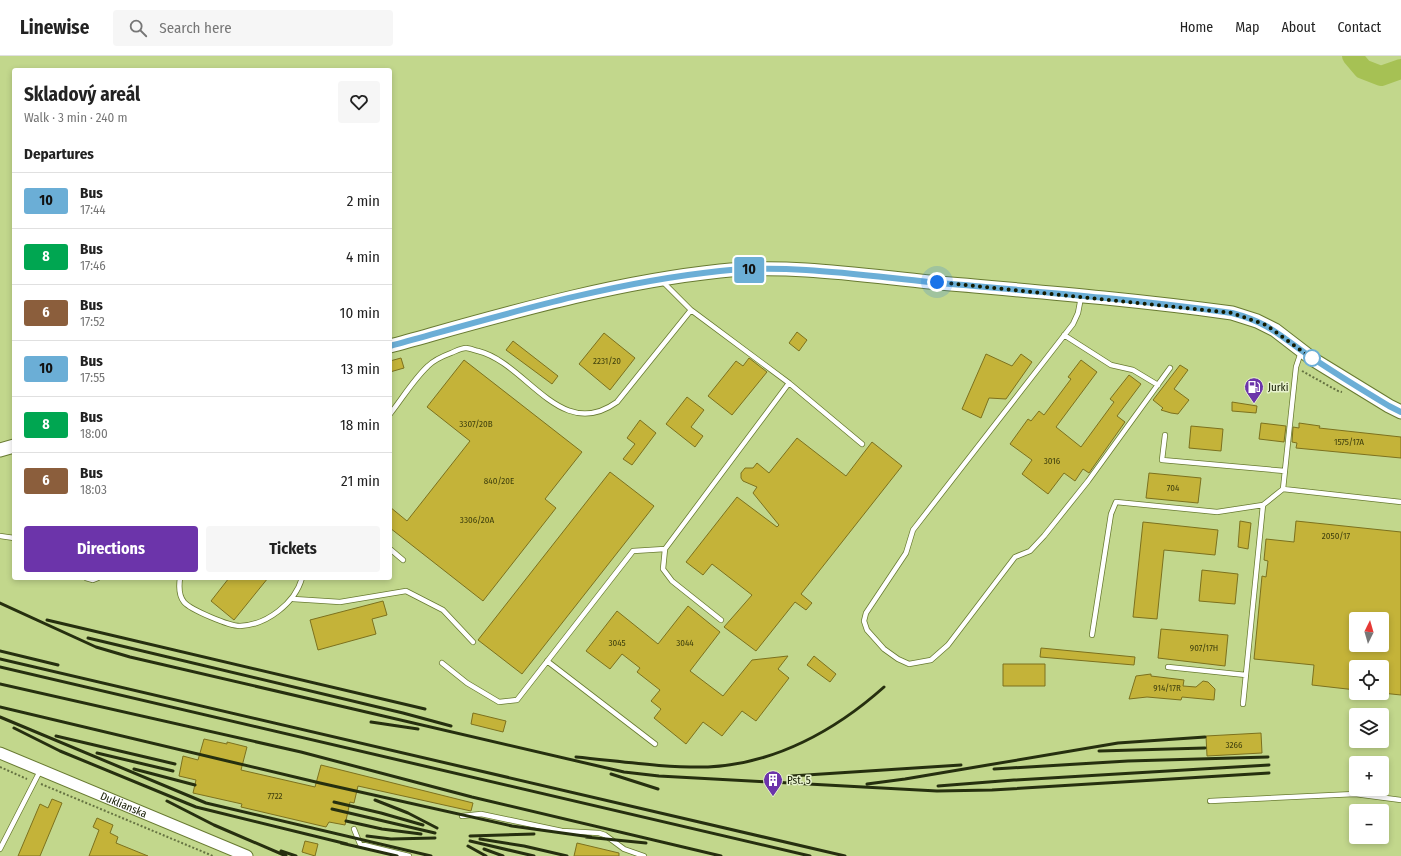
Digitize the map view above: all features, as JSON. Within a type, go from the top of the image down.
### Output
[{"type":"main road","points":[[392,345],[543,304],[660,279],[734,270],[814,271],[1082,297],[1239,315],[1271,328],[1301,351],[1369,394],[1401,412]]},
{"type":"main road","points":[[0,450],[12,447]]},
{"type":"street","name":"Duklianska","points":[[0,753],[247,856]]},
{"type":"lane","points":[[660,279],[691,310],[789,383],[862,444]]},
{"type":"lane","points":[[1082,297],[1078,313],[1073,324],[913,530],[906,553],[866,613],[864,621],[867,630],[884,649],[898,659],[909,664],[930,660],[948,645],[1015,557],[1030,551],[1088,481],[1170,368]]},
{"type":"lane","points":[[392,411],[428,366],[444,356],[466,348],[484,352],[498,360],[559,407],[576,414],[591,415],[602,411],[617,402],[691,310]]},
{"type":"lane","points":[[1064,335],[1111,365],[1133,370],[1158,385]]},
{"type":"lane","points":[[1092,635],[1111,514],[1116,502],[1217,512],[1263,506],[1283,489],[1296,367],[1301,351]]},
{"type":"lane","points":[[721,620],[672,581],[663,569],[664,548],[789,383]]},
{"type":"lane","points":[[1164,435],[1162,460],[1285,471]]},
{"type":"lane","points":[[1283,489],[1401,502]]},
{"type":"lane","points":[[1242,704],[1263,506]]},
{"type":"lane","points":[[0,536],[12,538]]},
{"type":"lane","points":[[442,663],[467,683],[499,702],[517,700],[633,551],[664,548]]},
{"type":"lane","points":[[392,551],[403,560]]},
{"type":"lane","points":[[180,580],[180,594],[184,602],[226,624],[240,626],[263,620],[293,598],[299,588],[301,580]]},
{"type":"lane","points":[[293,598],[340,602],[406,592],[443,610],[473,642]]},
{"type":"lane","points":[[547,661],[655,744]]},
{"type":"lane","points":[[1168,667],[1246,675]]},
{"type":"lane","points":[[0,849],[40,770]]},
{"type":"lane","points":[[1210,801],[1355,794],[1401,800]]},
{"type":"lane","points":[[462,816],[481,814],[562,831],[599,833],[605,835],[624,849],[644,856]]},
{"type":"lane","points":[[354,829],[360,844],[409,856]]},
{"type":"path","points":[[0,767],[213,856]]},
{"type":"building","points":[[797,332],[807,340],[799,351],[789,343]]},
{"type":"building","points":[[604,333],[635,358],[610,390],[579,364]]},
{"type":"building","points":[[513,341],[558,376],[552,384],[506,350]]},
{"type":"building","points":[[986,354],[1012,366],[1021,354],[1032,362],[1006,399],[989,398],[981,418],[962,409]]},
{"type":"building","points":[[401,358],[404,368],[392,371],[392,360]]},
{"type":"building","points":[[749,358],[767,372],[732,415],[708,396],[736,361],[743,366]]},
{"type":"building","points":[[464,360],[582,452],[545,499],[556,508],[483,601],[392,530],[392,509],[407,521],[470,441],[427,407]]},
{"type":"building","points":[[1081,360],[1097,372],[1056,427],[1081,447],[1114,402],[1110,399],[1129,375],[1141,384],[1117,416],[1125,422],[1089,473],[1083,469],[1075,481],[1064,473],[1048,494],[1022,474],[1032,460],[1010,444],[1028,419],[1031,421],[1039,411],[1044,415],[1071,379],[1068,377]]},
{"type":"building","points":[[1180,365],[1188,370],[1174,389],[1189,400],[1178,414],[1161,410],[1163,408],[1153,400]]},
{"type":"building","points":[[687,397],[704,410],[691,427],[703,436],[695,447],[666,424]]},
{"type":"building","points":[[1232,402],[1257,406],[1256,413],[1232,411]]},
{"type":"building","points":[[640,420],[656,433],[632,465],[623,459],[635,444],[627,438]]},
{"type":"building","points":[[1261,423],[1286,426],[1284,442],[1259,439]]},
{"type":"building","points":[[1299,423],[1320,426],[1319,428],[1401,437],[1401,458],[1296,448],[1297,443],[1292,442],[1293,427],[1299,428]]},
{"type":"building","points":[[1191,426],[1223,429],[1221,451],[1189,448]]},
{"type":"building","points":[[797,438],[846,476],[872,442],[902,466],[801,594],[812,603],[806,610],[795,602],[756,651],[724,627],[752,595],[712,564],[703,575],[686,562],[737,497],[777,527],[779,525],[753,493],[757,487],[743,481],[741,478],[741,473],[745,468],[753,468],[757,463],[769,473]]},
{"type":"building","points":[[610,472],[654,506],[522,674],[478,640]]},
{"type":"building","points":[[1149,473],[1201,478],[1198,503],[1146,498]]},
{"type":"building","points":[[1240,521],[1251,523],[1248,549],[1238,547]]},
{"type":"building","points":[[1296,521],[1401,532],[1401,695],[1389,694],[1389,660],[1349,660],[1349,689],[1312,685],[1314,665],[1254,659],[1262,576],[1266,577],[1268,561],[1264,560],[1266,539],[1294,542]]},
{"type":"building","points":[[1143,522],[1218,530],[1215,555],[1164,550],[1157,619],[1133,617]]},
{"type":"building","points":[[1202,570],[1238,574],[1235,604],[1199,601]]},
{"type":"building","points":[[227,580],[266,580],[234,620],[211,601]]},
{"type":"building","points":[[383,601],[387,615],[372,619],[376,634],[318,650],[310,620]]},
{"type":"building","points":[[688,606],[720,632],[690,671],[723,696],[752,660],[788,656],[778,669],[789,678],[756,721],[742,711],[722,736],[703,722],[686,744],[654,718],[661,709],[651,701],[660,690],[637,672],[640,668],[622,654],[610,669],[586,651],[617,611],[658,644]]},
{"type":"building","points":[[1161,629],[1228,635],[1225,666],[1158,658]]},
{"type":"building","points":[[1041,648],[1135,657],[1134,665],[1040,657]]},
{"type":"building","points":[[814,656],[836,674],[830,682],[807,665]]},
{"type":"building","points":[[1003,664],[1045,664],[1045,686],[1003,686]]},
{"type":"building","points":[[1151,674],[1151,676],[1184,680],[1183,686],[1196,687],[1203,681],[1208,682],[1215,689],[1214,700],[1182,697],[1181,700],[1147,697],[1129,699],[1136,676]]},
{"type":"building","points":[[473,713],[506,721],[503,732],[471,724]]},
{"type":"building","points":[[1261,733],[1262,753],[1207,756],[1206,736]]},
{"type":"building","points":[[204,739],[227,744],[227,742],[247,747],[241,770],[315,787],[321,765],[473,803],[471,811],[358,786],[354,803],[350,802],[345,825],[329,822],[326,827],[241,807],[242,804],[193,793],[196,780],[179,776],[183,756],[198,760]]},
{"type":"building","points":[[52,799],[62,803],[40,856],[18,856],[40,804],[48,808]]},
{"type":"building","points":[[97,818],[113,825],[110,833],[118,837],[116,843],[148,856],[89,856],[99,830],[93,827]]},
{"type":"building","points":[[305,841],[318,844],[315,856],[302,852]]},
{"type":"building","points":[[577,843],[619,853],[619,856],[574,856]]},
{"type":"waterway","points":[[1352,56],[1363,69],[1381,76],[1401,69]]},
{"type":"railway","points":[[0,603],[96,647],[130,657],[624,772],[659,776],[937,791],[992,790],[1269,773]]},
{"type":"railway","points":[[47,620],[425,709]]},
{"type":"railway","points":[[88,638],[403,713],[451,726]]},
{"type":"railway","points":[[0,651],[58,665]]},
{"type":"railway","points":[[0,659],[845,856]]},
{"type":"railway","points":[[0,667],[810,856]]},
{"type":"railway","points":[[0,684],[301,752],[472,797],[721,856]]},
{"type":"railway","points":[[576,757],[691,767],[708,767],[733,764],[757,759],[780,752],[825,730],[846,717],[884,687]]},
{"type":"railway","points":[[0,707],[320,783],[512,826],[591,837]]},
{"type":"railway","points":[[0,717],[206,803],[431,856]]},
{"type":"railway","points":[[371,722],[418,729]]},
{"type":"railway","points":[[14,728],[60,751],[196,807],[347,844]]},
{"type":"railway","points":[[56,736],[175,764]]},
{"type":"railway","points":[[867,784],[1118,743],[1205,737]]},
{"type":"railway","points":[[1099,751],[1205,748]]},
{"type":"railway","points":[[97,753],[173,771]]},
{"type":"railway","points":[[994,769],[1128,761],[1268,757]]},
{"type":"railway","points":[[791,776],[961,765]]},
{"type":"railway","points":[[938,786],[1269,765]]},
{"type":"railway","points":[[134,769],[195,785]]},
{"type":"railway","points":[[611,774],[658,789]]},
{"type":"railway","points":[[375,800],[408,813],[437,828]]},
{"type":"railway","points":[[167,801],[214,825],[286,856]]},
{"type":"railway","points":[[334,802],[423,825]]},
{"type":"railway","points":[[332,809],[435,833]]},
{"type":"railway","points":[[346,821],[382,829],[421,834]]},
{"type":"railway","points":[[470,836],[534,834]]},
{"type":"railway","points":[[367,836],[391,839],[435,838]]},
{"type":"railway","points":[[586,837],[646,843]]},
{"type":"railway","points":[[480,839],[524,846],[567,856]]},
{"type":"railway","points":[[470,841],[534,856]]},
{"type":"railway","points":[[341,843],[397,856]]},
{"type":"railway","points":[[468,846],[486,856]]},
{"type":"railway","points":[[484,849],[503,856]]},
{"type":"railway","points":[[281,851],[296,856]]},
{"type":"bus line","name":"10","points":[[392,345],[543,304],[660,279],[740,270],[814,271],[983,286],[1232,313],[1257,321],[1275,330],[1314,360],[1401,412]]},
{"type":"place","name":"Jurki","points":[[1254,404]]},
{"type":"place","name":"Pst. 5","points":[[773,797]]},
{"type":"route","points":[[937,282],[1232,313],[1257,321],[1275,330],[1314,360],[1312,358]]}]
